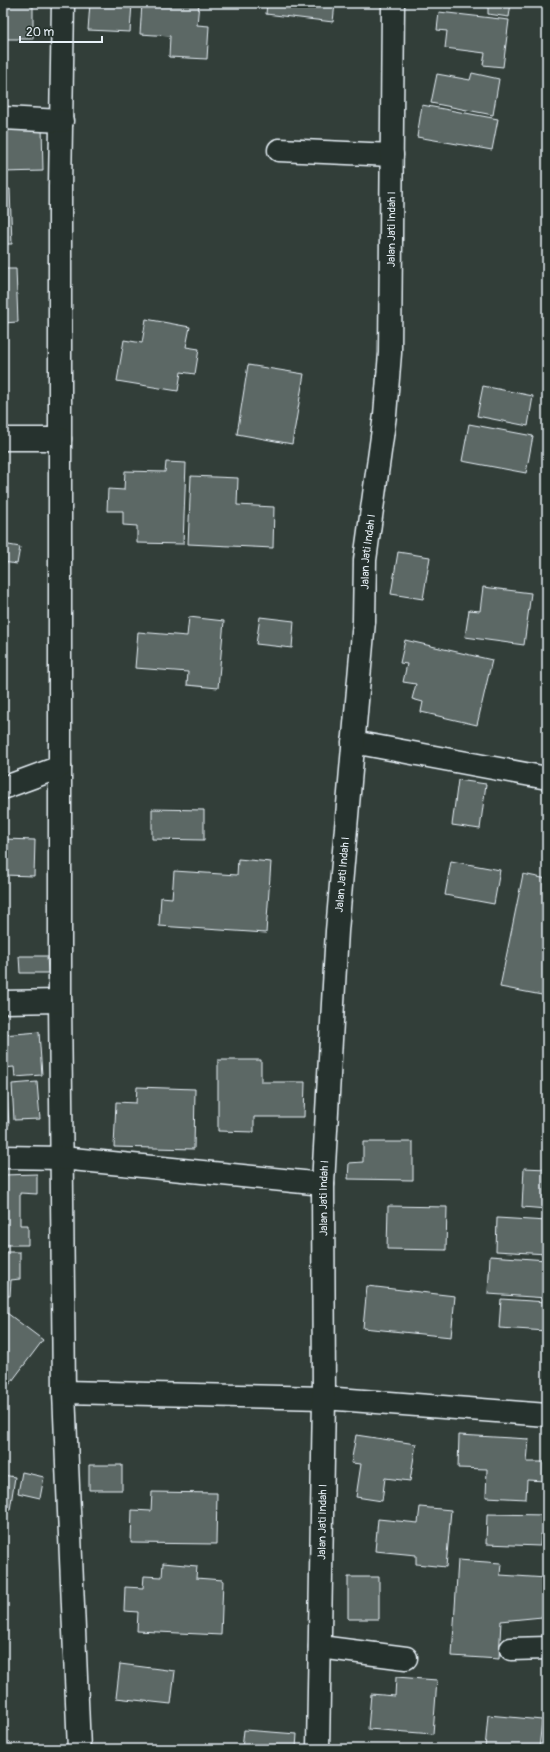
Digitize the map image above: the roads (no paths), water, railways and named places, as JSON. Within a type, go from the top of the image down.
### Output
[{"type":"street","points":[[63,3],[60,187],[60,1001],[64,1392],[79,1749]]},
{"type":"street","name":"Jalan Jati Indah I","points":[[318,1749],[324,1398],[323,1184],[337,931],[364,621],[366,554],[385,415],[390,361],[393,3]]},
{"type":"street","points":[[3,118],[62,121]]},
{"type":"street","points":[[279,150],[392,155]]},
{"type":"street","points":[[3,439],[60,440]]},
{"type":"street","points":[[353,742],[547,778]]},
{"type":"street","points":[[3,788],[60,767]]},
{"type":"street","points":[[3,1002],[60,1001]]},
{"type":"street","points":[[3,1157],[62,1158],[323,1184]]},
{"type":"street","points":[[64,1392],[324,1398],[547,1415]]},
{"type":"street","points":[[320,1647],[406,1658]]},
{"type":"street","points":[[511,1649],[547,1648]]}]
